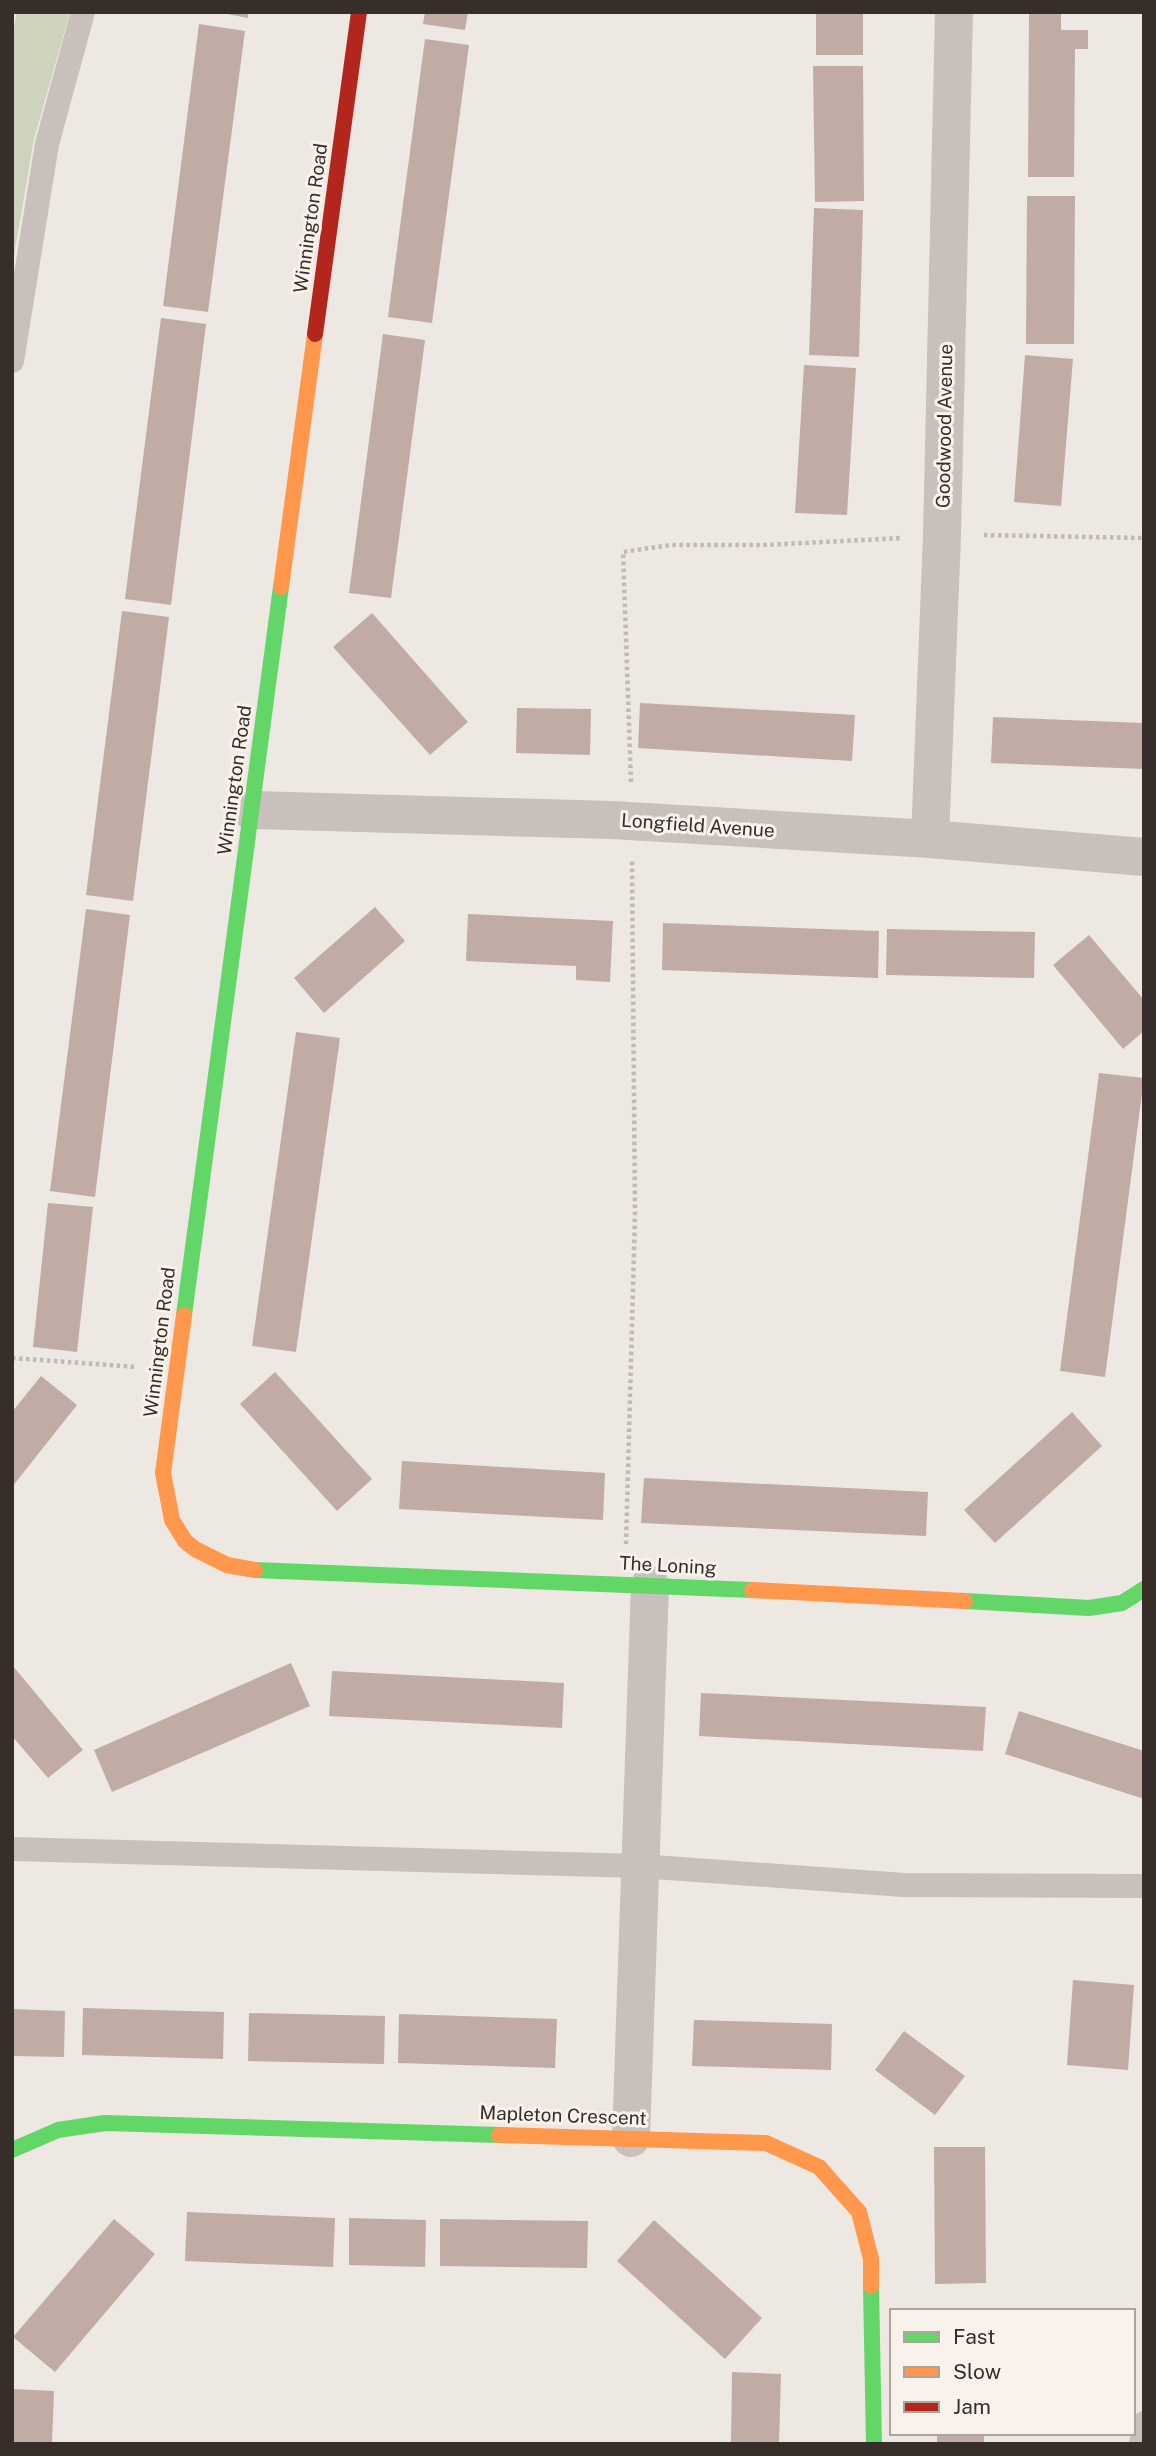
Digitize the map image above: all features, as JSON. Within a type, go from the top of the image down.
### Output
[{"type":"street","name":"Winnington Road","points":[[190,1546],[178,1535],[168,1510],[163,1473],[359,12]]},
{"type":"street","name":"Goodwood Avenue","points":[[930,839],[942,535],[954,12]]},
{"type":"street","name":"Longfield Avenue","points":[[250,810],[632,821],[930,839],[1144,858]]},
{"type":"street","name":"The Loning","points":[[190,1546],[228,1566],[400,1577],[638,1584],[1089,1608],[1122,1603],[1144,1590]]},
{"type":"street","points":[[631,2138],[640,1866],[638,1584]]},
{"type":"street","name":"Mapleton Crescent","points":[[12,2150],[58,2130],[105,2123],[766,2143],[819,2167],[859,2212],[871,2259],[874,2444]]},
{"type":"lane","points":[[12,361],[47,144],[83,12]]},
{"type":"lane","points":[[12,1849],[640,1866],[904,1885],[1144,1886]]},
{"type":"lane","points":[[1141,2444],[1144,2423]]},
{"type":"path","points":[[638,1584],[632,821],[623,552],[671,545],[829,543],[942,535],[1144,538]]},
{"type":"path","points":[[12,1358],[177,1370]]},
{"type":"green space","points":[[17,12],[70,12],[34,139],[12,267],[12,37]]},
{"type":"building","points":[[217,12],[248,12],[248,18]]},
{"type":"building","points":[[425,12],[468,12],[465,30],[423,24]]},
{"type":"building","points":[[816,12],[863,12],[863,55],[816,55]]},
{"type":"building","points":[[1029,12],[1061,12],[1061,30],[1088,30],[1088,49],[1075,49],[1074,177],[1028,177]]},
{"type":"building","points":[[199,24],[245,31],[208,312],[163,306]]},
{"type":"building","points":[[425,39],[469,45],[432,323],[388,317]]},
{"type":"building","points":[[813,66],[863,66],[864,201],[815,202]]},
{"type":"building","points":[[1027,196],[1075,196],[1074,344],[1026,344]]},
{"type":"building","points":[[814,208],[863,210],[859,357],[809,355]]},
{"type":"building","points":[[161,318],[206,324],[171,605],[125,599]]},
{"type":"building","points":[[383,334],[425,340],[391,598],[349,593]]},
{"type":"building","points":[[1025,355],[1073,359],[1061,506],[1014,502]]},
{"type":"building","points":[[804,365],[856,368],[847,515],[795,513]]},
{"type":"building","points":[[122,611],[169,617],[133,901],[86,895]]},
{"type":"building","points":[[372,613],[468,722],[430,755],[333,647]]},
{"type":"building","points":[[640,703],[855,715],[852,761],[638,748]]},
{"type":"building","points":[[517,708],[591,709],[590,755],[516,753]]},
{"type":"building","points":[[993,717],[1144,723],[1144,769],[991,763]]},
{"type":"building","points":[[375,907],[405,941],[324,1013],[294,978]]},
{"type":"building","points":[[86,909],[130,915],[95,1197],[50,1191]]},
{"type":"building","points":[[468,914],[613,921],[610,982],[576,980],[576,966],[466,961]]},
{"type":"building","points":[[663,923],[879,931],[878,978],[662,970]]},
{"type":"building","points":[[887,929],[1035,932],[1034,978],[886,975]]},
{"type":"building","points":[[1089,935],[1144,1000],[1144,1031],[1123,1049],[1053,965]]},
{"type":"building","points":[[296,1032],[340,1038],[296,1352],[252,1346]]},
{"type":"building","points":[[1099,1073],[1144,1078],[1105,1377],[1060,1371]]},
{"type":"building","points":[[48,1203],[93,1207],[77,1352],[33,1347]]},
{"type":"building","points":[[275,1372],[372,1479],[337,1511],[240,1404]]},
{"type":"building","points":[[41,1376],[77,1405],[12,1487],[12,1412]]},
{"type":"building","points":[[1072,1412],[1102,1446],[995,1543],[964,1510]]},
{"type":"building","points":[[402,1461],[605,1473],[603,1520],[399,1509]]},
{"type":"building","points":[[644,1478],[928,1492],[926,1536],[641,1523]]},
{"type":"building","points":[[291,1663],[310,1706],[112,1792],[94,1750]]},
{"type":"building","points":[[12,1665],[83,1750],[48,1778],[12,1736]]},
{"type":"building","points":[[332,1671],[564,1683],[562,1728],[329,1716]]},
{"type":"building","points":[[701,1693],[986,1707],[983,1751],[699,1736]]},
{"type":"building","points":[[1019,1711],[1144,1751],[1144,1799],[1005,1754]]},
{"type":"building","points":[[1073,1980],[1134,1985],[1128,2070],[1067,2065]]},
{"type":"building","points":[[83,2008],[224,2012],[223,2059],[82,2055]]},
{"type":"building","points":[[12,2009],[65,2011],[64,2057],[12,2056]]},
{"type":"building","points":[[249,2013],[385,2016],[384,2064],[248,2061]]},
{"type":"building","points":[[399,2014],[557,2019],[555,2068],[398,2063]]},
{"type":"building","points":[[694,2020],[832,2024],[831,2070],[692,2066]]},
{"type":"building","points":[[904,2031],[965,2076],[935,2115],[875,2070]]},
{"type":"building","points":[[934,2147],[985,2147],[986,2283],[935,2284]]},
{"type":"building","points":[[187,2212],[335,2218],[333,2267],[185,2261]]},
{"type":"building","points":[[349,2218],[426,2220],[425,2267],[349,2265]]},
{"type":"building","points":[[114,2219],[155,2254],[55,2372],[13,2337]]},
{"type":"building","points":[[440,2219],[588,2221],[587,2268],[440,2266]]},
{"type":"building","points":[[654,2220],[762,2318],[725,2359],[617,2261]]},
{"type":"building","points":[[732,2372],[781,2374],[779,2444],[731,2444]]},
{"type":"building","points":[[12,2389],[54,2391],[52,2444],[12,2444]]},
{"type":"building","points":[[937,2435],[984,2435],[984,2444],[937,2444]]},
{"type":"traffic: fast","points":[[184,1315],[281,587]]},
{"type":"traffic: fast","points":[[255,1570],[752,1590]]},
{"type":"traffic: fast","points":[[965,1601],[1089,1608],[1122,1603],[1144,1589]]},
{"type":"traffic: fast","points":[[12,2150],[58,2130],[105,2123],[499,2135]]},
{"type":"traffic: fast","points":[[871,2286],[874,2444]]},
{"type":"traffic: slow","points":[[281,587],[315,334]]},
{"type":"traffic: slow","points":[[184,1315],[163,1473],[172,1520],[185,1541],[195,1549],[227,1565],[255,1570]]},
{"type":"traffic: slow","points":[[752,1590],[965,1601]]},
{"type":"traffic: slow","points":[[499,2135],[766,2143],[819,2167],[859,2212],[871,2259],[871,2286]]},
{"type":"traffic: jam","points":[[315,334],[359,12]]}]
